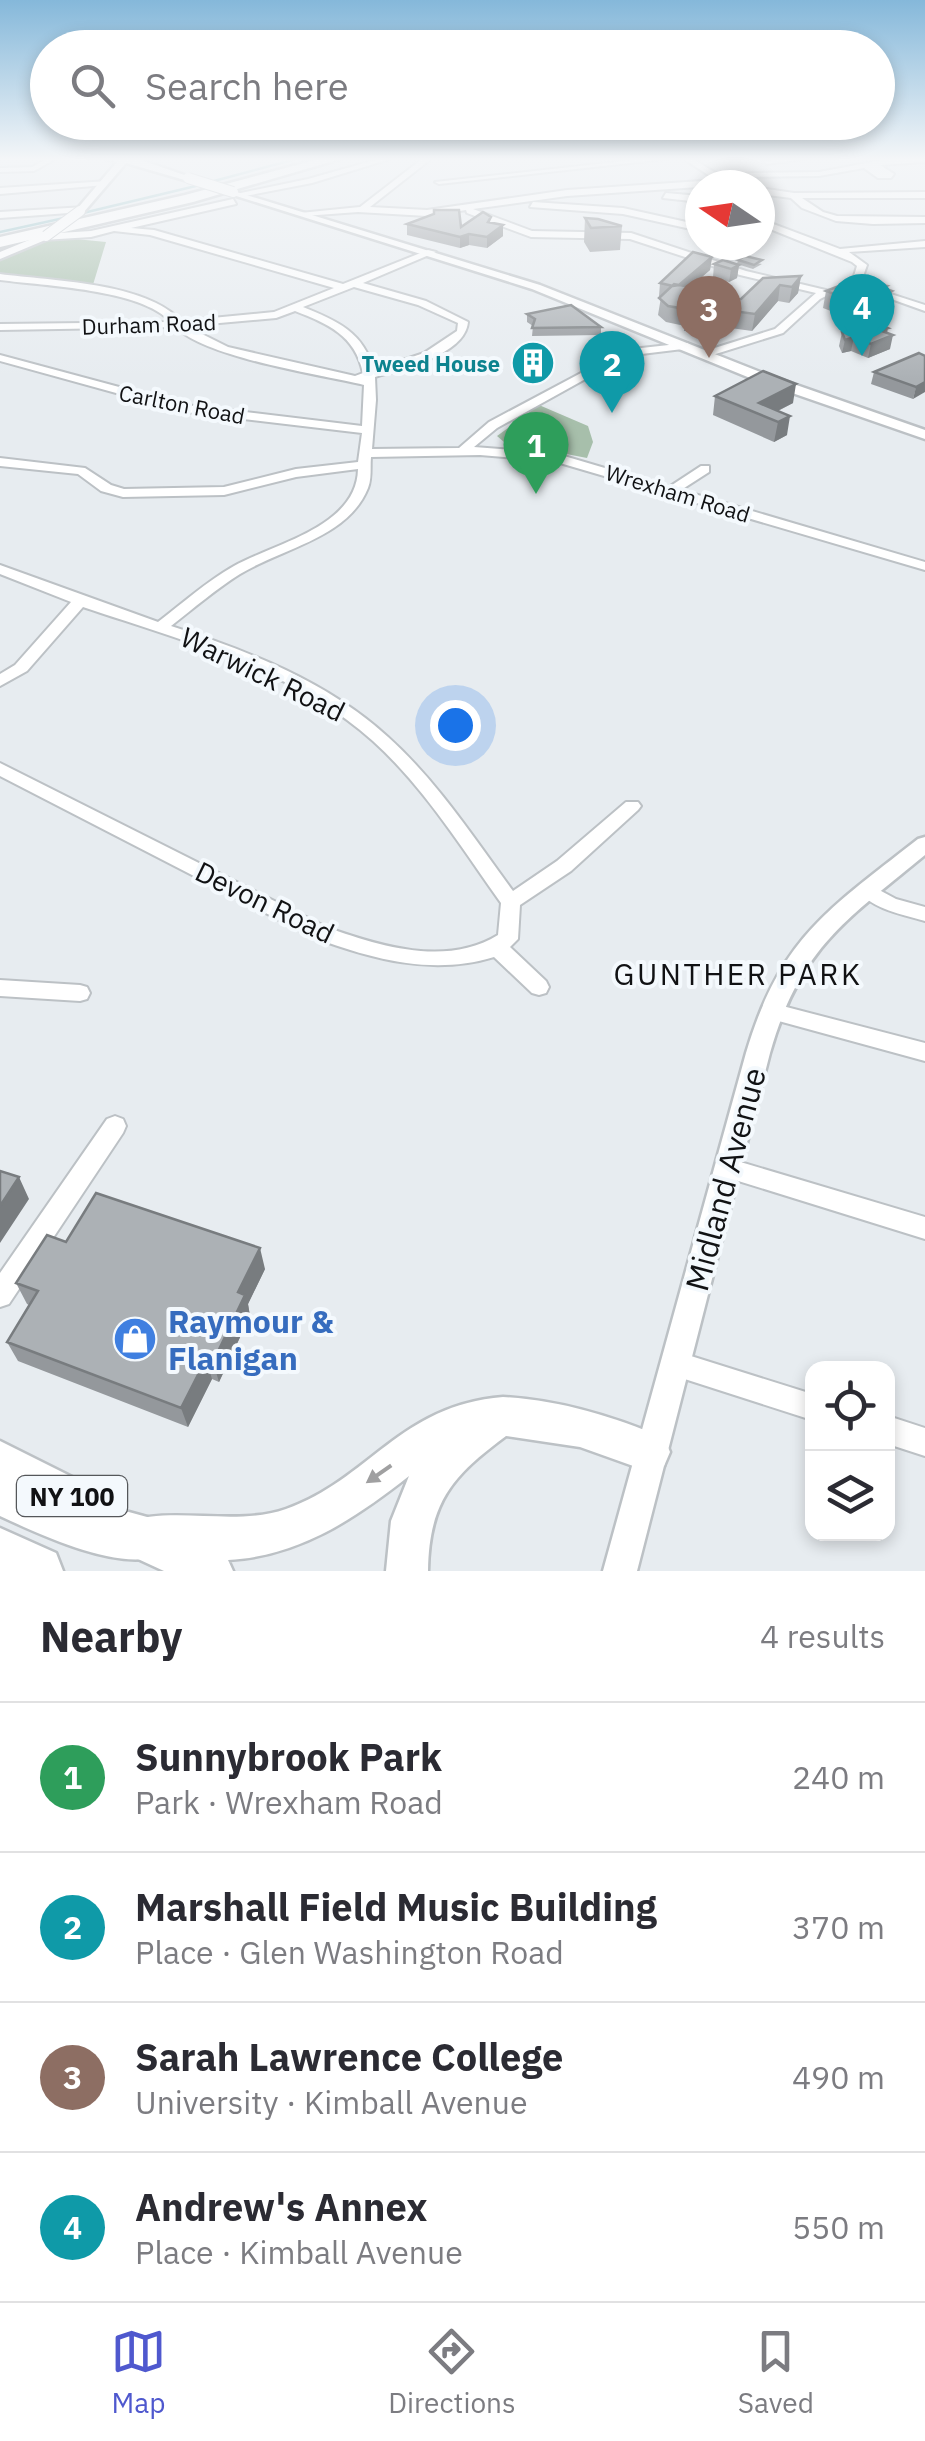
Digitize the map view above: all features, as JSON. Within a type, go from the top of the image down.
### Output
[{"type":"highway","points":[[0,239],[28,232]]},
{"type":"highway","points":[[0,239],[31,232]]},
{"type":"highway","points":[[0,1491],[60,1518],[140,1538]]},
{"type":"highway","points":[[0,1553],[38,1571]]},
{"type":"main road","points":[[407,1571],[409,1528],[421,1490],[443,1461],[496,1420]]},
{"type":"main road","points":[[140,1538],[243,1538],[286,1530],[340,1502],[452,1425],[552,1420],[600,1432],[650,1452]]},
{"type":"main road","name":"NY 100","points":[[0,1461],[74,1497],[140,1538],[212,1571]]},
{"type":"street","points":[[0,256],[49,232]]},
{"type":"street","points":[[44,236],[76,232]]},
{"type":"street","points":[[0,277],[132,296],[166,309],[179,325],[198,338],[250,358],[364,379],[453,342],[462,332],[463,322],[422,303],[153,232]]},
{"type":"street","points":[[367,232],[579,302],[925,435]]},
{"type":"street","points":[[524,232],[631,236],[743,273],[826,293]]},
{"type":"street","points":[[782,232],[844,250],[925,244]]},
{"type":"street","points":[[775,239],[794,238]]},
{"type":"street","points":[[844,250],[862,265],[859,282]]},
{"type":"street","name":"Durham Road","points":[[0,327],[179,325],[276,316],[431,252]]},
{"type":"street","points":[[706,354],[779,331],[816,297],[859,282],[925,308]]},
{"type":"street","points":[[162,626],[236,570],[303,540],[346,512],[364,484],[368,430],[361,352],[346,332],[296,308]]},
{"type":"street","points":[[463,451],[493,425],[585,375],[602,361],[623,353],[687,346]]},
{"type":"street","name":"Carlton Road","points":[[0,358],[185,408],[368,430]]},
{"type":"street","name":"Wrexham Road","points":[[0,462],[82,471],[106,488],[122,493],[224,491],[365,459],[463,451],[554,456],[925,566]]},
{"type":"street","points":[[672,490],[706,469]]},
{"type":"street","name":"Warwick Road","points":[[0,569],[242,657],[337,706],[362,723],[419,780],[511,902]]},
{"type":"street","points":[[0,681],[21,668],[82,599]]},
{"type":"street","name":"Devon Road","points":[[0,769],[350,944],[422,958],[462,957],[498,948]]},
{"type":"street","points":[[539,987],[498,948],[508,939],[511,902],[564,866],[632,806]]},
{"type":"street","name":"Midland Avenue","points":[[620,1571],[727,1168],[771,1011],[784,980],[803,952],[925,844]]},
{"type":"street","points":[[868,892],[898,907],[925,914]]},
{"type":"street","points":[[0,988],[80,993]]},
{"type":"street","points":[[771,1011],[925,1052]]},
{"type":"street","points":[[0,1295],[115,1126]]},
{"type":"street","points":[[727,1168],[925,1228]]},
{"type":"street","points":[[675,1364],[805,1405]]},
{"type":"street","points":[[895,1432],[925,1442]]},
{"type":"green space","points":[[55,237],[106,242],[92,288],[0,275],[0,260]]},
{"type":"green space","points":[[539,405],[588,426],[593,442],[587,458],[504,442],[497,436]]},
{"type":"building","points":[[441,232],[493,232],[487,237]]},
{"type":"building","points":[[685,260],[708,260],[679,285],[660,283]]},
{"type":"building","points":[[723,260],[739,265],[731,269],[714,264]]},
{"type":"building","points":[[801,276],[792,287],[780,285],[755,314],[711,308],[706,314],[686,314],[692,310],[668,306],[659,298],[674,284],[718,292],[711,300],[741,299],[763,278]]},
{"type":"building","points":[[857,279],[887,286],[883,288],[892,291],[859,308],[838,302],[846,298],[826,291]]},
{"type":"building","points":[[571,305],[601,327],[532,328],[535,319],[527,314]]},
{"type":"building","points":[[872,321],[888,328],[879,330],[893,335],[871,344],[854,337],[845,340],[842,332]]},
{"type":"building","points":[[919,353],[925,356],[925,382],[916,387],[874,372]]},
{"type":"building","points":[[763,371],[796,384],[759,403],[790,416],[778,422],[715,396]]},
{"type":"building","points":[[0,1171],[19,1177],[0,1206]]},
{"type":"building","name":"Raymour & Flanigan","points":[[96,1193],[260,1248],[238,1292],[245,1295],[213,1362],[206,1359],[181,1408],[7,1342],[38,1291],[16,1283],[47,1235],[66,1242]]},
{"type":"place","name":"Andrew's Annex","points":[[862,356]]},
{"type":"place","name":"Sarah Lawrence College","points":[[709,358]]},
{"type":"place","name":"Tweed House","points":[[533,363]]},
{"type":"place","name":"Marshall Field Music Building","points":[[612,413]]},
{"type":"place","name":"Sunnybrook Park","points":[[536,494]]},
{"type":"place","name":"Raymour & Flanigan","points":[[135,1339]]},
{"type":"district","name":"GUNTHER PARK","points":[[738,973]]}]
